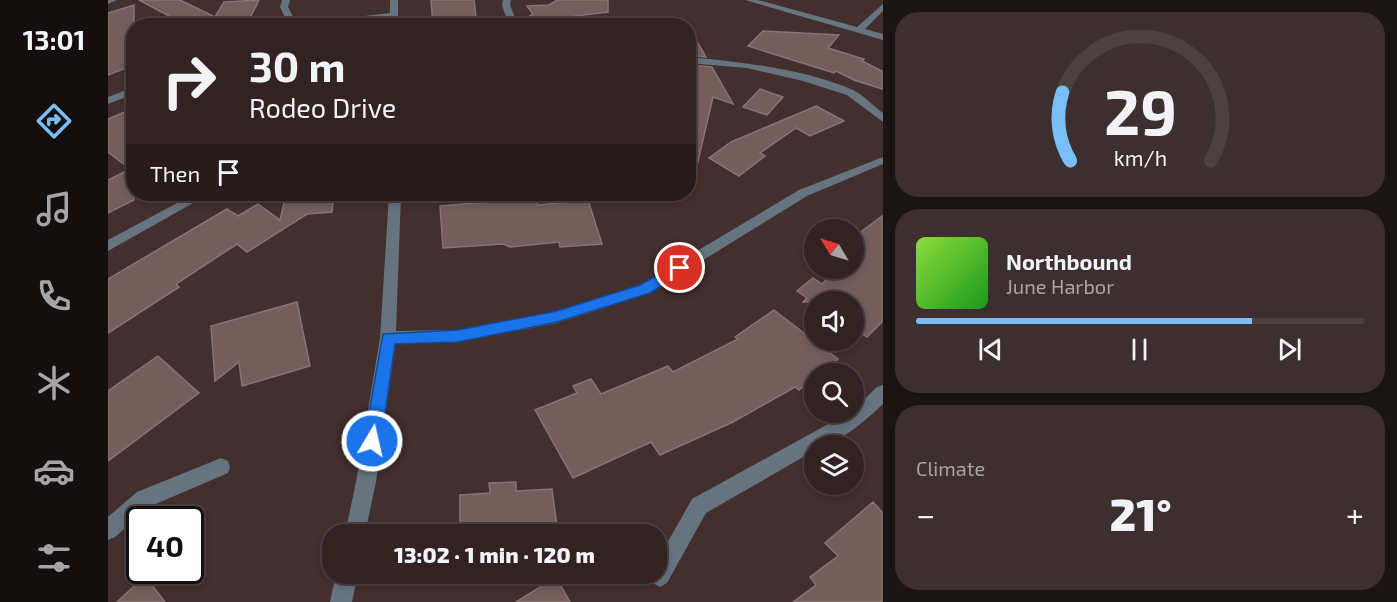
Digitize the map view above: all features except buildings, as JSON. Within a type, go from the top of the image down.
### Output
[{"type":"street","points":[[108,2],[113,0]]},
{"type":"street","points":[[286,0],[284,7],[290,18]]},
{"type":"street","points":[[393,18],[394,0]]},
{"type":"street","points":[[507,0],[506,5],[511,18]]},
{"type":"street","points":[[749,0],[860,29],[882,37]]},
{"type":"street","points":[[860,29],[882,6]]},
{"type":"street","points":[[368,18],[393,15]]},
{"type":"street","points":[[696,61],[747,65],[806,79],[851,93],[882,119]]},
{"type":"street","points":[[108,101],[126,93]]},
{"type":"street","points":[[388,338],[458,336],[557,317],[645,289],[803,193],[882,160]]},
{"type":"street","points":[[108,246],[190,201]]},
{"type":"street","points":[[357,524],[366,482],[388,338],[395,201]]},
{"type":"street","points":[[667,563],[699,506],[856,418],[882,392]]},
{"type":"street","points":[[108,530],[144,499],[221,467]]},
{"type":"street","points":[[341,602],[345,584]]},
{"type":"route","points":[[372,441],[388,338],[458,336],[557,317],[645,289],[680,268]]}]
